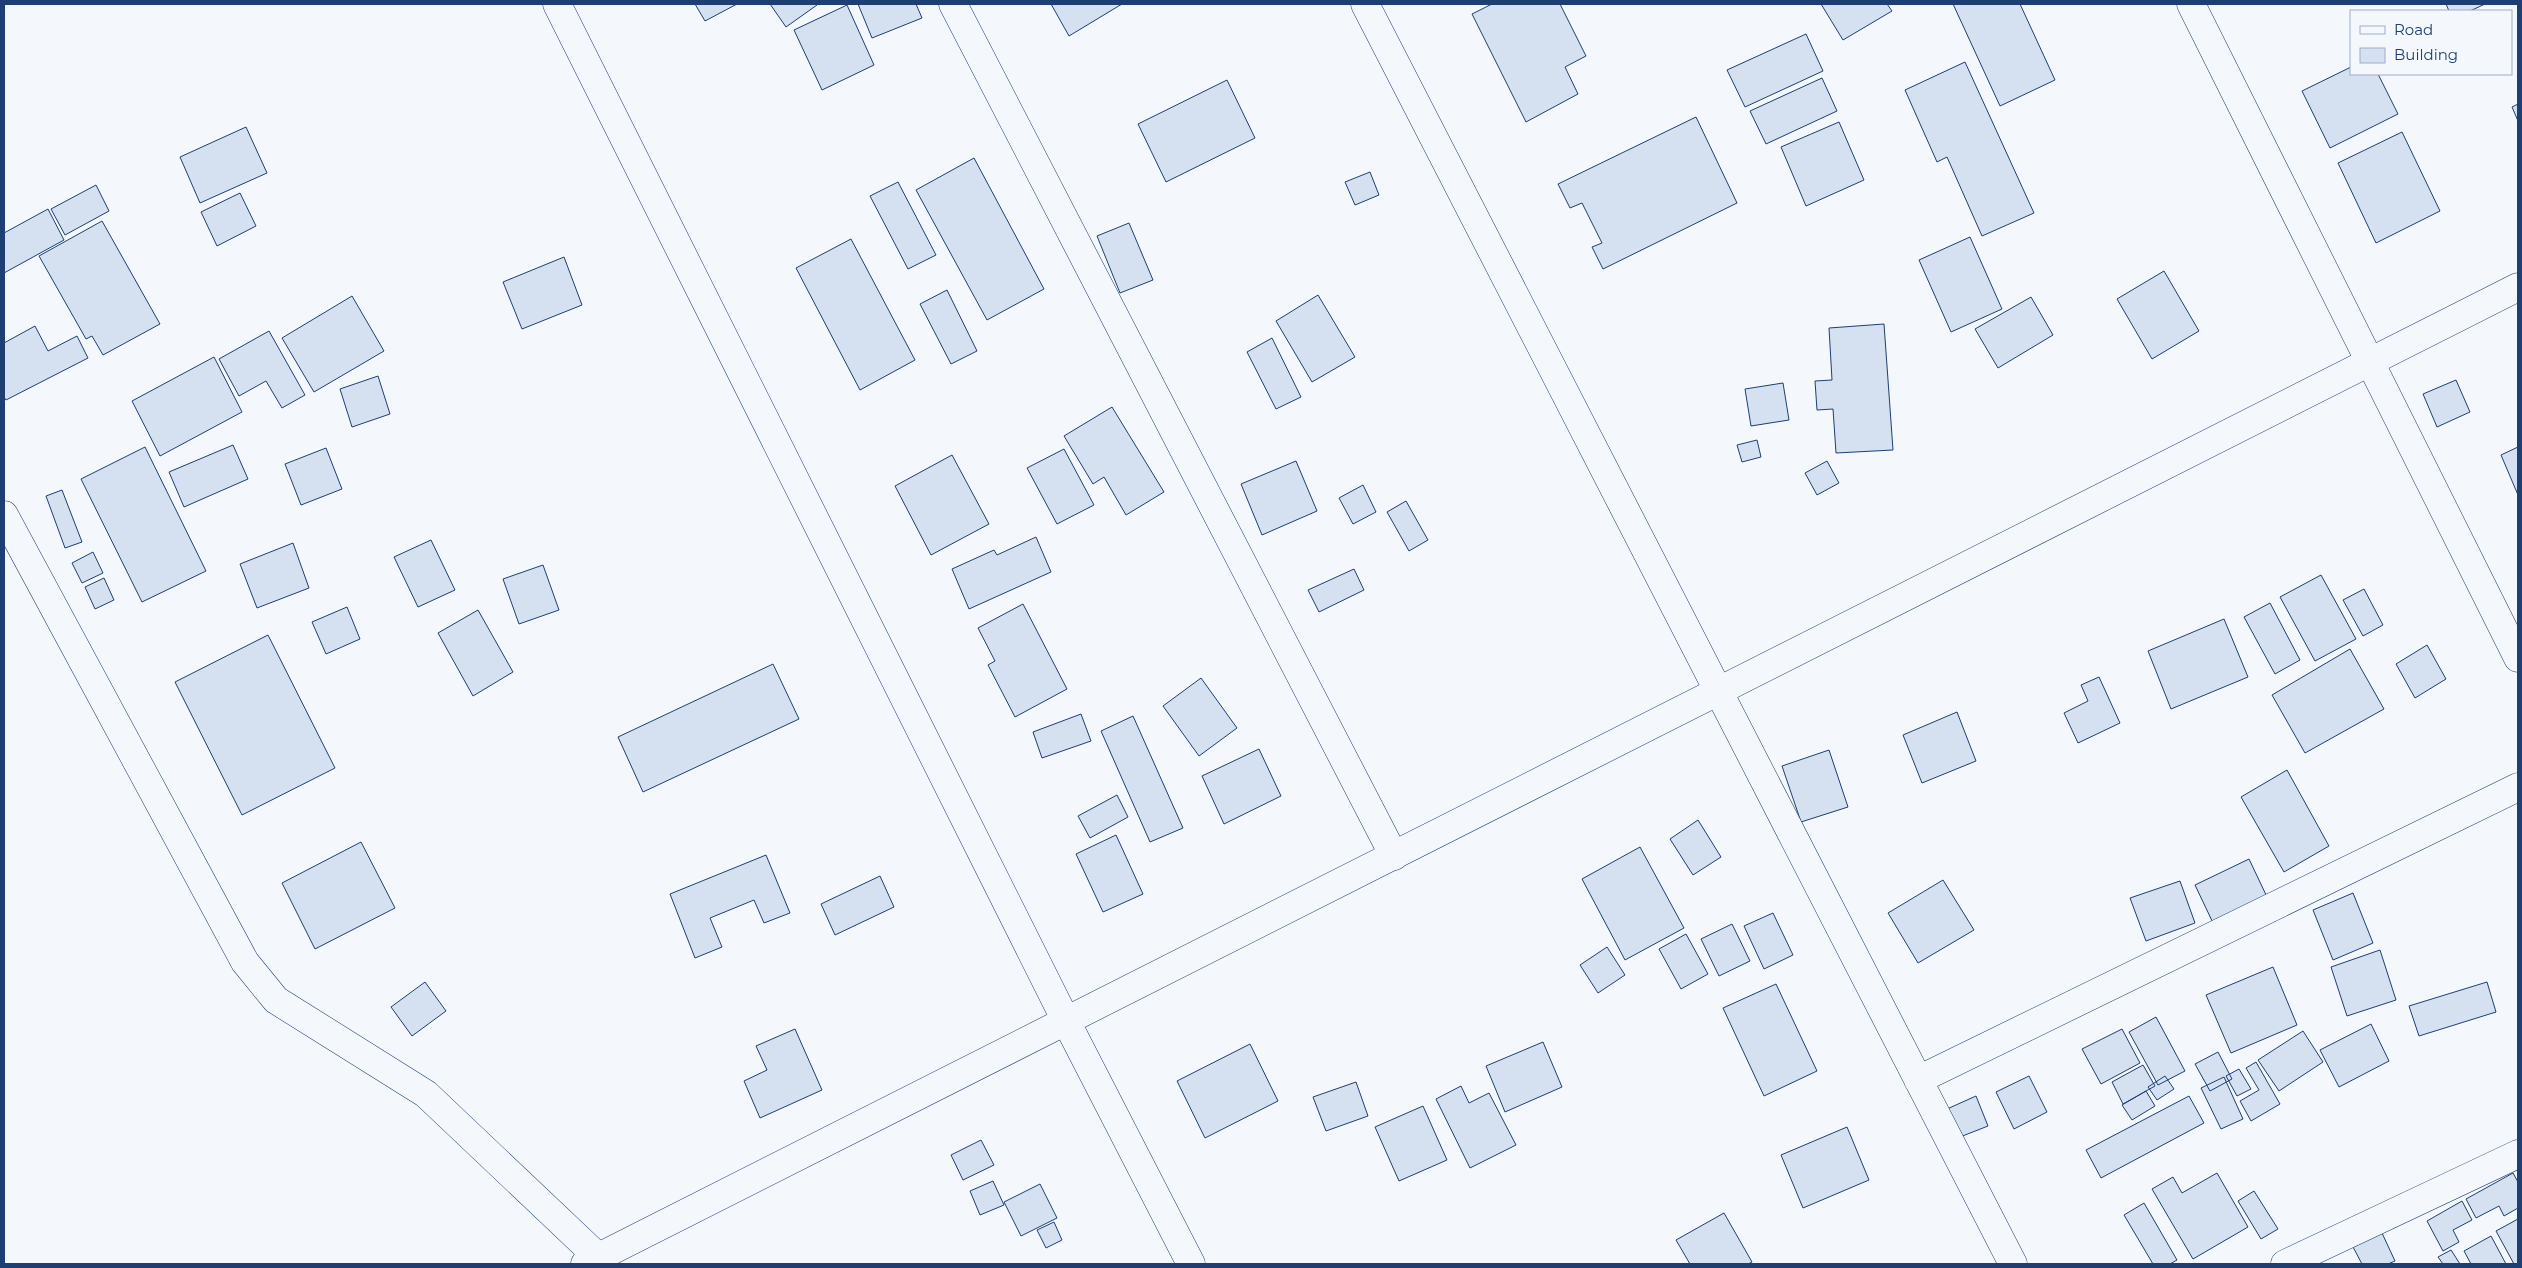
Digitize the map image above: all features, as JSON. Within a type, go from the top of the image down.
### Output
[{"type":"street","points":[[557,4],[1066,1021],[1191,1264]]},
{"type":"street","points":[[953,4],[1394,856]]},
{"type":"street","points":[[1366,4],[2013,1264]]},
{"type":"street","points":[[2191,4],[2518,658]]},
{"type":"street","points":[[4,515],[245,962],[276,1000],[426,1094],[592,1261],[2518,287]]},
{"type":"street","points":[[1918,1080],[2518,787]]},
{"type":"street","points":[[2286,1264],[2518,1154]]},
{"type":"building","points":[[695,4],[737,4],[705,21]]},
{"type":"building","points":[[770,4],[816,4],[817,5],[786,27]]},
{"type":"building","points":[[858,4],[916,4],[922,18],[872,38]]},
{"type":"building","points":[[1051,4],[1122,4],[1069,36]]},
{"type":"building","points":[[1492,4],[1560,4],[1586,56],[1565,67],[1578,94],[1526,122],[1472,14]]},
{"type":"building","points":[[1821,4],[1887,4],[1892,11],[1843,40]]},
{"type":"building","points":[[1953,4],[2020,4],[2055,80],[2000,106]]},
{"type":"building","points":[[2446,4],[2485,4],[2472,10],[2449,10]]},
{"type":"building","points":[[847,5],[874,65],[822,90],[794,30]]},
{"type":"building","points":[[1806,34],[1823,71],[1745,107],[1727,70]]},
{"type":"building","points":[[1965,62],[2034,213],[1982,236],[1947,157],[1937,162],[1905,90]]},
{"type":"building","points":[[2350,67],[2350,75],[2378,75],[2398,114],[2330,148],[2302,91]]},
{"type":"building","points":[[1822,78],[1837,111],[1766,144],[1750,111]]},
{"type":"building","points":[[1227,80],[1255,138],[1166,182],[1138,124]]},
{"type":"building","points":[[2518,104],[2518,121],[2512,107]]},
{"type":"building","points":[[1696,117],[1737,203],[1603,269],[1592,247],[1602,243],[1582,203],[1570,208],[1558,184]]},
{"type":"building","points":[[1839,122],[1864,180],[1806,206],[1781,147]]},
{"type":"building","points":[[246,127],[267,173],[200,203],[180,157]]},
{"type":"building","points":[[2402,132],[2440,211],[2376,243],[2338,163]]},
{"type":"building","points":[[974,158],[1044,289],[987,320],[916,190]]},
{"type":"building","points":[[1370,172],[1379,195],[1355,205],[1345,182]]},
{"type":"building","points":[[898,182],[936,255],[908,269],[870,196]]},
{"type":"building","points":[[96,185],[109,211],[65,235],[51,209]]},
{"type":"building","points":[[240,193],[256,226],[217,246],[201,212]]},
{"type":"building","points":[[48,209],[64,240],[4,273],[4,233]]},
{"type":"building","points":[[102,221],[160,324],[103,355],[92,336],[86,339],[39,256]]},
{"type":"building","points":[[1129,223],[1153,280],[1120,293],[1097,236]]},
{"type":"building","points":[[1970,237],[2002,309],[1951,332],[1919,260]]},
{"type":"building","points":[[851,239],[915,360],[860,390],[796,268]]},
{"type":"building","points":[[564,257],[582,305],[522,329],[503,282]]},
{"type":"building","points":[[2164,271],[2199,331],[2152,359],[2117,299]]},
{"type":"building","points":[[947,290],[977,351],[951,364],[920,304]]},
{"type":"building","points":[[1318,295],[1355,357],[1312,382],[1276,321]]},
{"type":"building","points":[[352,296],[384,351],[314,392],[282,338]]},
{"type":"building","points":[[2031,297],[2053,335],[1998,368],[1975,329]]},
{"type":"building","points":[[1884,324],[1893,450],[1836,453],[1833,409],[1817,410],[1815,381],[1832,380],[1829,328]]},
{"type":"building","points":[[35,326],[48,351],[77,336],[88,358],[6,400],[4,397],[4,343]]},
{"type":"building","points":[[269,331],[305,395],[282,408],[266,381],[239,396],[219,359]]},
{"type":"building","points":[[1272,338],[1301,397],[1276,409],[1247,352]]},
{"type":"building","points":[[214,357],[242,412],[160,456],[132,401]]},
{"type":"building","points":[[378,376],[390,414],[352,427],[340,389]]},
{"type":"building","points":[[2456,380],[2470,412],[2437,427],[2423,394]]},
{"type":"building","points":[[1783,383],[1789,420],[1751,426],[1745,389]]},
{"type":"building","points":[[1112,407],[1164,492],[1126,515],[1104,477],[1093,484],[1064,436]]},
{"type":"building","points":[[1757,440],[1761,457],[1742,462],[1737,445]]},
{"type":"building","points":[[233,445],[248,479],[184,507],[169,472]]},
{"type":"building","points":[[145,447],[206,571],[142,602],[81,479]]},
{"type":"building","points":[[2518,447],[2518,495],[2501,455]]},
{"type":"building","points":[[326,448],[342,489],[301,505],[285,464]]},
{"type":"building","points":[[1064,449],[1094,505],[1057,524],[1027,468]]},
{"type":"building","points":[[952,455],[989,524],[931,555],[895,486]]},
{"type":"building","points":[[1296,461],[1317,511],[1262,535],[1241,484]]},
{"type":"building","points":[[1827,461],[1839,483],[1817,495],[1805,473]]},
{"type":"building","points":[[1363,485],[1376,512],[1353,524],[1339,498]]},
{"type":"building","points":[[62,490],[82,542],[65,548],[46,496]]},
{"type":"building","points":[[1406,501],[1428,540],[1409,551],[1387,512]]},
{"type":"building","points":[[1036,537],[1051,572],[969,609],[952,569],[994,550],[997,555]]},
{"type":"building","points":[[431,540],[455,590],[418,607],[394,557]]},
{"type":"building","points":[[293,543],[309,588],[257,608],[240,564]]},
{"type":"building","points":[[93,552],[103,573],[82,583],[72,563]]},
{"type":"building","points":[[543,565],[559,610],[519,624],[503,579]]},
{"type":"building","points":[[1354,569],[1364,590],[1319,612],[1308,590]]},
{"type":"building","points":[[2321,575],[2356,639],[2315,661],[2280,597]]},
{"type":"building","points":[[104,578],[114,600],[95,609],[85,587]]},
{"type":"building","points":[[2364,589],[2383,625],[2363,636],[2343,600]]},
{"type":"building","points":[[2270,603],[2300,660],[2275,674],[2244,617]]},
{"type":"building","points":[[1023,604],[1067,689],[1015,717],[988,665],[995,661],[978,628]]},
{"type":"building","points":[[347,607],[360,639],[326,654],[312,622]]},
{"type":"building","points":[[478,610],[513,672],[473,696],[438,633]]},
{"type":"building","points":[[2224,619],[2248,677],[2171,709],[2148,651]]},
{"type":"building","points":[[268,635],[335,768],[242,815],[175,682]]},
{"type":"building","points":[[2427,645],[2446,679],[2415,698],[2396,664]]},
{"type":"building","points":[[2350,649],[2384,709],[2305,753],[2272,695]]},
{"type":"building","points":[[773,664],[799,719],[643,792],[618,737]]},
{"type":"building","points":[[2099,677],[2120,723],[2078,743],[2064,713],[2088,701],[2081,685]]},
{"type":"building","points":[[1201,678],[1237,728],[1199,756],[1163,706]]},
{"type":"building","points":[[1957,712],[1976,761],[1922,783],[1903,735]]},
{"type":"building","points":[[1081,714],[1091,741],[1042,758],[1033,732]]},
{"type":"building","points":[[1133,716],[1183,828],[1150,842],[1101,731]]},
{"type":"building","points":[[1259,749],[1281,796],[1224,824],[1202,776]]},
{"type":"building","points":[[1829,750],[1848,807],[1801,822],[1782,766]]},
{"type":"building","points":[[2287,770],[2329,846],[2284,872],[2241,797]]},
{"type":"building","points":[[1117,795],[1128,817],[1090,838],[1078,816]]},
{"type":"building","points":[[1698,820],[1721,857],[1693,875],[1670,839]]},
{"type":"building","points":[[1116,835],[1143,894],[1103,912],[1076,854]]},
{"type":"building","points":[[361,842],[395,908],[315,949],[282,883]]},
{"type":"building","points":[[1640,847],[1684,928],[1625,960],[1582,879]]},
{"type":"building","points":[[766,855],[790,913],[764,923],[754,900],[710,918],[722,947],[695,958],[670,894]]},
{"type":"building","points":[[2249,859],[2268,899],[2214,925],[2195,885]]},
{"type":"building","points":[[880,876],[894,907],[835,935],[821,904]]},
{"type":"building","points":[[1943,880],[1974,930],[1918,963],[1888,913]]},
{"type":"building","points":[[2180,881],[2195,923],[2146,941],[2130,898]]},
{"type":"building","points":[[2353,893],[2373,943],[2333,960],[2313,910]]},
{"type":"building","points":[[1773,913],[1793,955],[1764,969],[1744,926]]},
{"type":"building","points":[[1732,924],[1750,961],[1719,976],[1701,939]]},
{"type":"building","points":[[1686,934],[1708,974],[1681,989],[1659,949]]},
{"type":"building","points":[[1607,947],[1625,975],[1598,993],[1580,965]]},
{"type":"building","points":[[2380,950],[2396,1000],[2347,1016],[2331,967]]},
{"type":"building","points":[[2273,967],[2297,1025],[2231,1053],[2206,995]]},
{"type":"building","points":[[425,982],[446,1011],[412,1036],[391,1007]]},
{"type":"building","points":[[2487,982],[2496,1012],[2419,1036],[2409,1006]]},
{"type":"building","points":[[1776,984],[1817,1071],[1764,1096],[1723,1008]]},
{"type":"building","points":[[2156,1017],[2185,1071],[2158,1085],[2129,1032]]},
{"type":"building","points":[[2371,1024],[2389,1061],[2339,1087],[2320,1050]]},
{"type":"building","points":[[795,1029],[822,1090],[760,1118],[744,1081],[767,1070],[756,1046]]},
{"type":"building","points":[[2122,1029],[2140,1063],[2101,1084],[2082,1049]]},
{"type":"building","points":[[2303,1031],[2323,1062],[2279,1091],[2258,1060]]},
{"type":"building","points":[[1543,1042],[1562,1087],[1505,1112],[1486,1066]]},
{"type":"building","points":[[1250,1044],[1278,1101],[1205,1138],[1177,1081]]},
{"type":"building","points":[[2218,1052],[2232,1079],[2210,1091],[2195,1064]]},
{"type":"building","points":[[2256,1062],[2280,1104],[2251,1121],[2240,1101],[2259,1090],[2246,1068]]},
{"type":"building","points":[[2143,1065],[2155,1086],[2123,1104],[2112,1082]]},
{"type":"building","points":[[2239,1069],[2251,1089],[2237,1096],[2226,1076]]},
{"type":"building","points":[[2029,1076],[2047,1112],[2014,1129],[1996,1092]]},
{"type":"building","points":[[2165,1076],[2174,1089],[2157,1100],[2148,1087]]},
{"type":"building","points":[[2224,1077],[2243,1119],[2221,1129],[2201,1088]]},
{"type":"building","points":[[1356,1082],[1368,1116],[1326,1131],[1313,1097]]},
{"type":"building","points":[[1461,1086],[1469,1103],[1489,1093],[1516,1145],[1470,1168],[1436,1099]]},
{"type":"building","points":[[2146,1091],[2155,1106],[2132,1120],[2122,1105]]},
{"type":"building","points":[[1976,1096],[1988,1126],[1960,1137],[1947,1109]]},
{"type":"building","points":[[2189,1096],[2204,1123],[2101,1178],[2086,1150]]},
{"type":"building","points":[[1423,1106],[1447,1160],[1399,1181],[1375,1127]]},
{"type":"building","points":[[1847,1127],[1869,1180],[1803,1208],[1781,1155]]},
{"type":"building","points":[[981,1140],[994,1165],[963,1180],[951,1155]]},
{"type":"building","points":[[2217,1173],[2248,1227],[2193,1259],[2152,1189],[2173,1177],[2182,1193]]},
{"type":"building","points":[[2513,1173],[2518,1182],[2518,1208],[2504,1216],[2499,1206],[2476,1218],[2466,1199]]},
{"type":"building","points":[[993,1181],[1004,1205],[980,1215],[970,1191]]},
{"type":"building","points":[[1040,1184],[1057,1218],[1021,1236],[1004,1202]]},
{"type":"building","points":[[2254,1191],[2278,1229],[2261,1239],[2238,1201]]},
{"type":"building","points":[[2462,1201],[2472,1220],[2453,1230],[2459,1242],[2443,1251],[2427,1221]]},
{"type":"building","points":[[2144,1203],[2177,1260],[2170,1264],[2153,1264],[2124,1215]]},
{"type":"building","points":[[1724,1213],[1752,1262],[1748,1264],[1690,1264],[1676,1240]]},
{"type":"building","points":[[2518,1219],[2518,1264],[2514,1264],[2496,1231]]},
{"type":"building","points":[[1054,1222],[1062,1240],[1046,1248],[1037,1230]]},
{"type":"building","points":[[2382,1233],[2395,1261],[2388,1264],[2362,1264],[2353,1247]]},
{"type":"building","points":[[2491,1236],[2506,1264],[2471,1264],[2464,1251]]},
{"type":"building","points":[[2451,1250],[2460,1264],[2443,1264],[2438,1257]]}]
